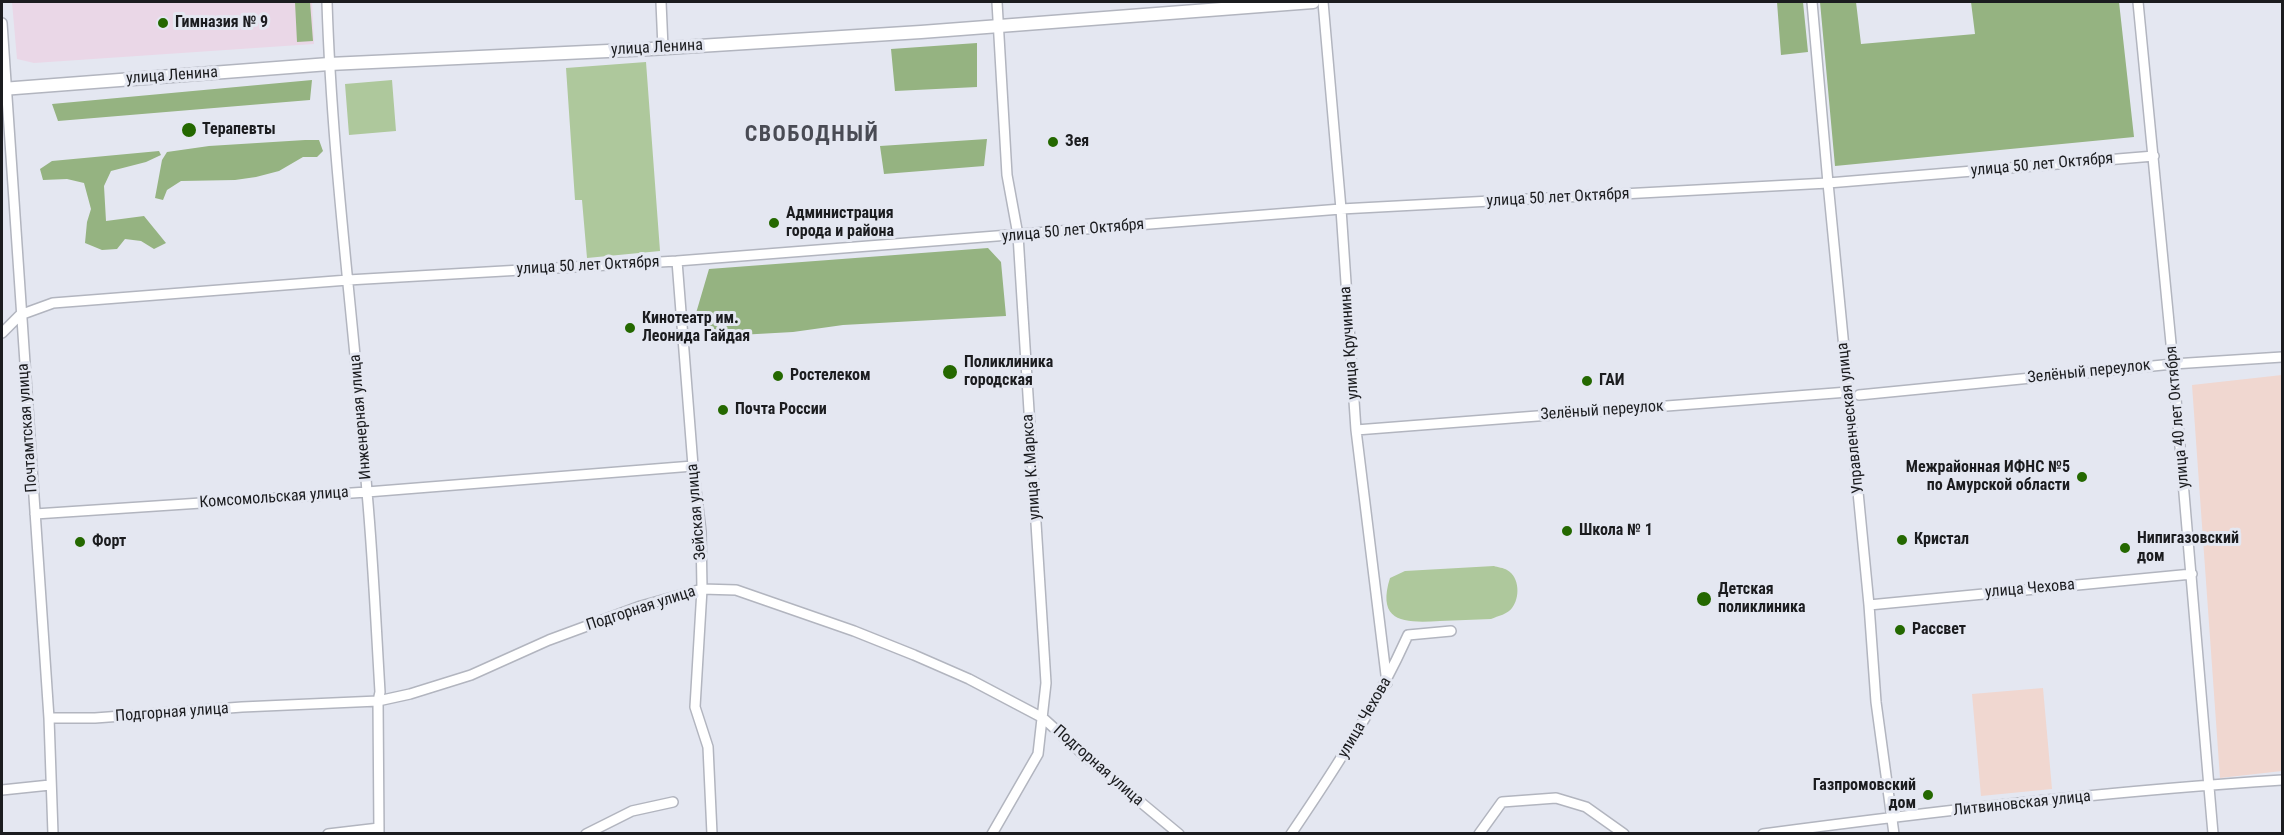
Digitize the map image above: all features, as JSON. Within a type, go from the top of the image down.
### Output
[{"type":"main road","name":"улица Ленина","points":[[4,89],[329,64],[663,48],[999,27],[1313,2]]},
{"type":"street","name":"Инженерная улица","points":[[327,2],[329,64],[368,492],[380,692],[378,701],[379,831]]},
{"type":"street","points":[[661,2],[663,48]]},
{"type":"street","name":"улица К.Маркса","points":[[992,834],[1038,754],[1046,683],[1018,235],[1007,175],[997,2]]},
{"type":"street","name":"улица Кручинина","points":[[1323,2],[1341,209],[1356,430],[1387,683]]},
{"type":"street","name":"Управленческая улица","points":[[1812,2],[1869,604],[1876,702],[1894,834]]},
{"type":"street","name":"улица 40 лет Октября","points":[[2138,2],[2192,574],[2213,834]]},
{"type":"street","name":"Почтамтская улица","points":[[2,23],[4,89],[49,718],[53,834]]},
{"type":"street","name":"улица 50 лет Октября","points":[[2,333],[20,315],[53,303],[348,280],[677,261],[1341,209],[1828,183],[2154,156]]},
{"type":"street","name":"Зейская улица","points":[[677,261],[693,466],[701,531],[702,589],[695,708],[708,747],[712,834]]},
{"type":"street","name":"Зелёный переулок","points":[[1859,395],[2173,364],[2283,357]]},
{"type":"street","name":"Зелёный переулок","points":[[1356,430],[1848,392]]},
{"type":"street","name":"Комсомольская улица","points":[[34,514],[368,492],[693,466]]},
{"type":"street","name":"улица Чехова","points":[[1869,604],[2192,574]]},
{"type":"street","name":"Подгорная улица","points":[[49,718],[95,718],[242,707],[378,701],[410,694],[471,675],[549,640],[630,610],[702,589],[736,590],[854,630],[969,679],[1043,718],[1179,834]]},
{"type":"street","name":"улица Чехова","points":[[1291,834],[1387,683],[1408,635],[1451,631]]},
{"type":"street","name":"Литвиновская улица","points":[[1763,834],[1892,817],[2208,785],[2283,780]]},
{"type":"street","points":[[2,790],[50,785]]},
{"type":"street","points":[[1479,834],[1502,802],[1556,798],[1586,807],[1624,834]]},
{"type":"street","points":[[586,834],[632,811],[673,802]]},
{"type":"street","points":[[328,834],[379,831]]},
{"type":"shaded area","name":"Гимназия № 9","points":[[12,2],[312,2],[314,44],[34,63],[17,59]]},
{"type":"shaded area","points":[[2282,375],[2282,771],[2220,778],[2192,385]]},
{"type":"shaded area","points":[[2043,688],[2052,789],[1981,796],[1972,694]]},
{"type":"green space","points":[[295,2],[310,2],[313,41],[297,42]]},
{"type":"green space","points":[[1777,2],[1803,2],[1808,52],[1781,55]]},
{"type":"green space","points":[[1820,2],[1856,2],[1861,44],[1975,34],[1971,2],[2119,2],[2134,137],[1835,166]]},
{"type":"green space","points":[[977,43],[977,87],[895,91],[891,49]]},
{"type":"green space","points":[[646,62],[660,251],[587,258],[582,200],[575,200],[566,68]]},
{"type":"green space","points":[[312,80],[310,100],[58,121],[52,104]]},
{"type":"green space","points":[[392,80],[396,131],[349,135],[345,84]]},
{"type":"green space","points":[[987,139],[984,166],[884,174],[880,146]]},
{"type":"green space","points":[[319,140],[323,151],[317,157],[303,157],[279,171],[256,177],[235,180],[181,181],[167,190],[163,200],[155,198],[162,160],[167,152],[209,146]]},
{"type":"green space","points":[[159,151],[161,155],[146,162],[111,171],[104,186],[106,221],[144,216],[166,243],[154,249],[141,241],[125,239],[117,249],[102,250],[85,243],[91,209],[84,183],[67,179],[43,180],[40,169],[52,161]]},
{"type":"green space","points":[[988,248],[1001,262],[1006,316],[843,325],[793,332],[721,336],[694,320],[709,269]]},
{"type":"green space","points":[[1494,566],[1506,569],[1516,582],[1515,604],[1505,613],[1491,619],[1427,622],[1405,620],[1390,612],[1387,593],[1390,578],[1405,571]]},
{"type":"place","name":"Гимназия № 9","points":[[163,23]]},
{"type":"place","name":"Терапевты","points":[[189,130]]},
{"type":"place","name":"Зея","points":[[1053,142]]},
{"type":"place","name":"Администрация города и района","points":[[774,223]]},
{"type":"place","name":"Кинотеатр им. Леонида Гайдая","points":[[630,328]]},
{"type":"place","name":"Поликлиника городская","points":[[950,372]]},
{"type":"place","name":"Ростелеком","points":[[778,376]]},
{"type":"place","name":"ГАИ","points":[[1587,381]]},
{"type":"place","name":"Почта России","points":[[723,410]]},
{"type":"place","name":"Межрайонная ИФНС №5 по Амурской области","points":[[2082,477]]},
{"type":"place","name":"Школа № 1","points":[[1567,531]]},
{"type":"place","name":"Кристал","points":[[1902,540]]},
{"type":"place","name":"Форт","points":[[80,542]]},
{"type":"place","name":"Нипигазовский дом","points":[[2125,548]]},
{"type":"place","name":"Детская поликлиника","points":[[1704,599]]},
{"type":"place","name":"Рассвет","points":[[1900,630]]},
{"type":"place","name":"Газпромовский дом","points":[[1928,795]]},
{"type":"district","name":"СВОБОДНЫЙ","points":[[812,135]]}]
